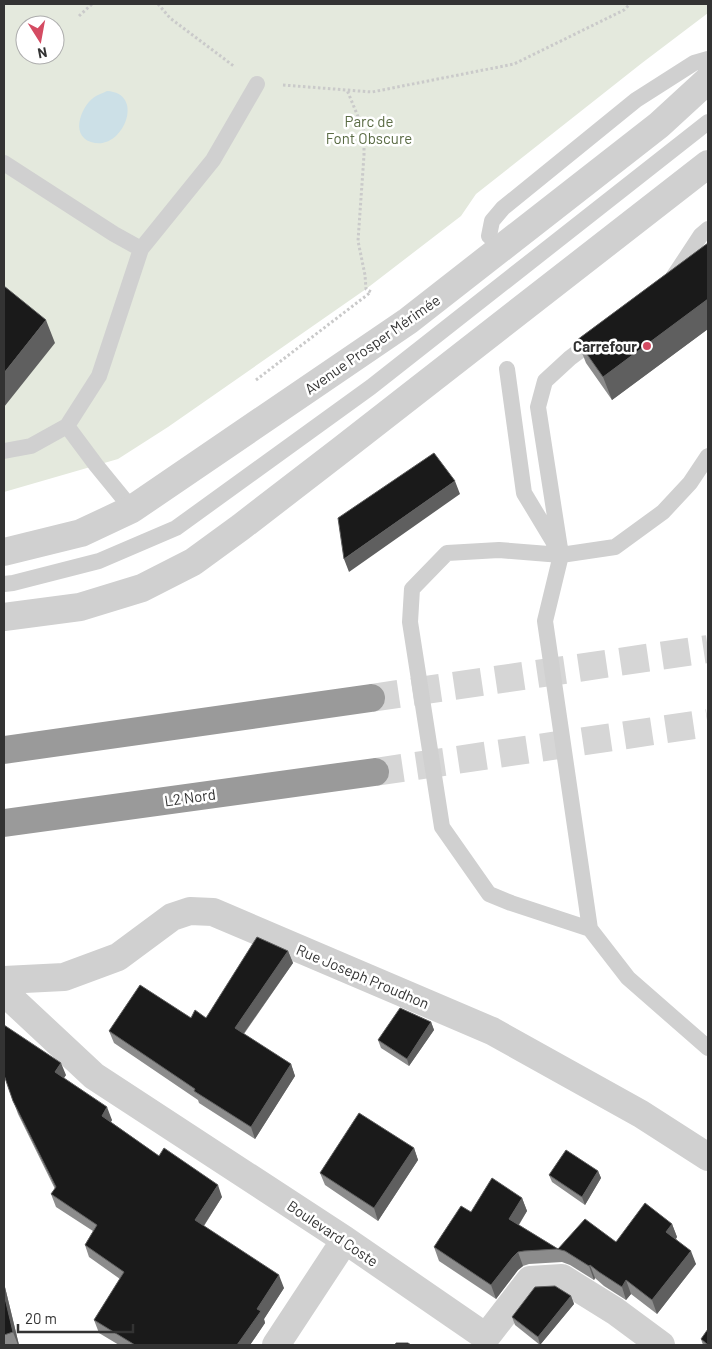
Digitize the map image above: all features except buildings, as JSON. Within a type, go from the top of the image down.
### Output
[{"type":"highway","points":[[4,750],[371,698]]},
{"type":"highway","name":"L2 Nord","points":[[4,823],[376,772]]},
{"type":"street","name":"Avenue Prosper Mérimée","points":[[4,552],[81,533],[132,509],[408,321],[659,125],[708,80]]},
{"type":"street","points":[[4,617],[80,607],[142,588],[193,562],[341,450],[708,164]]},
{"type":"street","name":"Rue Joseph Proudhon","points":[[4,980],[64,978],[118,957],[172,917],[190,911],[213,912],[492,1031],[641,1114],[708,1157]]},
{"type":"street","name":"Boulevard Coste","points":[[4,992],[94,1076],[345,1240],[488,1341],[530,1280],[562,1278],[615,1311],[661,1345]]},
{"type":"street","points":[[276,1345],[345,1240]]},
{"type":"lane","points":[[489,236],[492,221],[503,208],[636,100],[694,63],[708,59]]},
{"type":"lane","points":[[4,451],[31,446],[67,426],[99,376],[141,249],[213,160],[257,84]]},
{"type":"lane","points":[[4,584],[100,561],[176,528],[371,387],[708,122]]},
{"type":"lane","points":[[4,163],[114,234],[141,249]]},
{"type":"lane","points":[[661,290],[668,284],[701,235],[708,229]]},
{"type":"lane","points":[[608,330],[570,358],[545,381],[538,407],[561,554],[545,621],[590,929],[628,978],[708,1048]]},
{"type":"lane","points":[[507,369],[524,493],[561,554]]},
{"type":"lane","points":[[67,426],[132,509]]},
{"type":"lane","points":[[590,929],[489,894],[442,827],[410,622],[412,589],[447,553],[498,550],[561,554],[615,547],[664,512],[690,483],[708,456]]},
{"type":"path","points":[[80,16],[92,4]]},
{"type":"path","points":[[158,4],[170,18],[257,84],[372,92],[514,64],[624,10],[630,4]]},
{"type":"path","points":[[249,386],[371,292],[366,289],[358,241],[363,180],[364,131],[347,90]]},
{"type":"green space","name":"Parc de Font Obscure","points":[[4,4],[708,4],[708,13],[476,194],[461,216],[366,289],[168,427],[118,459],[4,492]]},
{"type":"shaded area","points":[[107,91],[119,94],[126,101],[128,111],[126,121],[112,139],[102,143],[91,142],[84,138],[81,133],[79,126],[82,112],[91,100]]},
{"type":"tunnel","points":[[371,698],[708,649]]},
{"type":"tunnel","points":[[375,772],[708,723]]},
{"type":"place","name":"Carrefour","points":[[647,346]]}]
